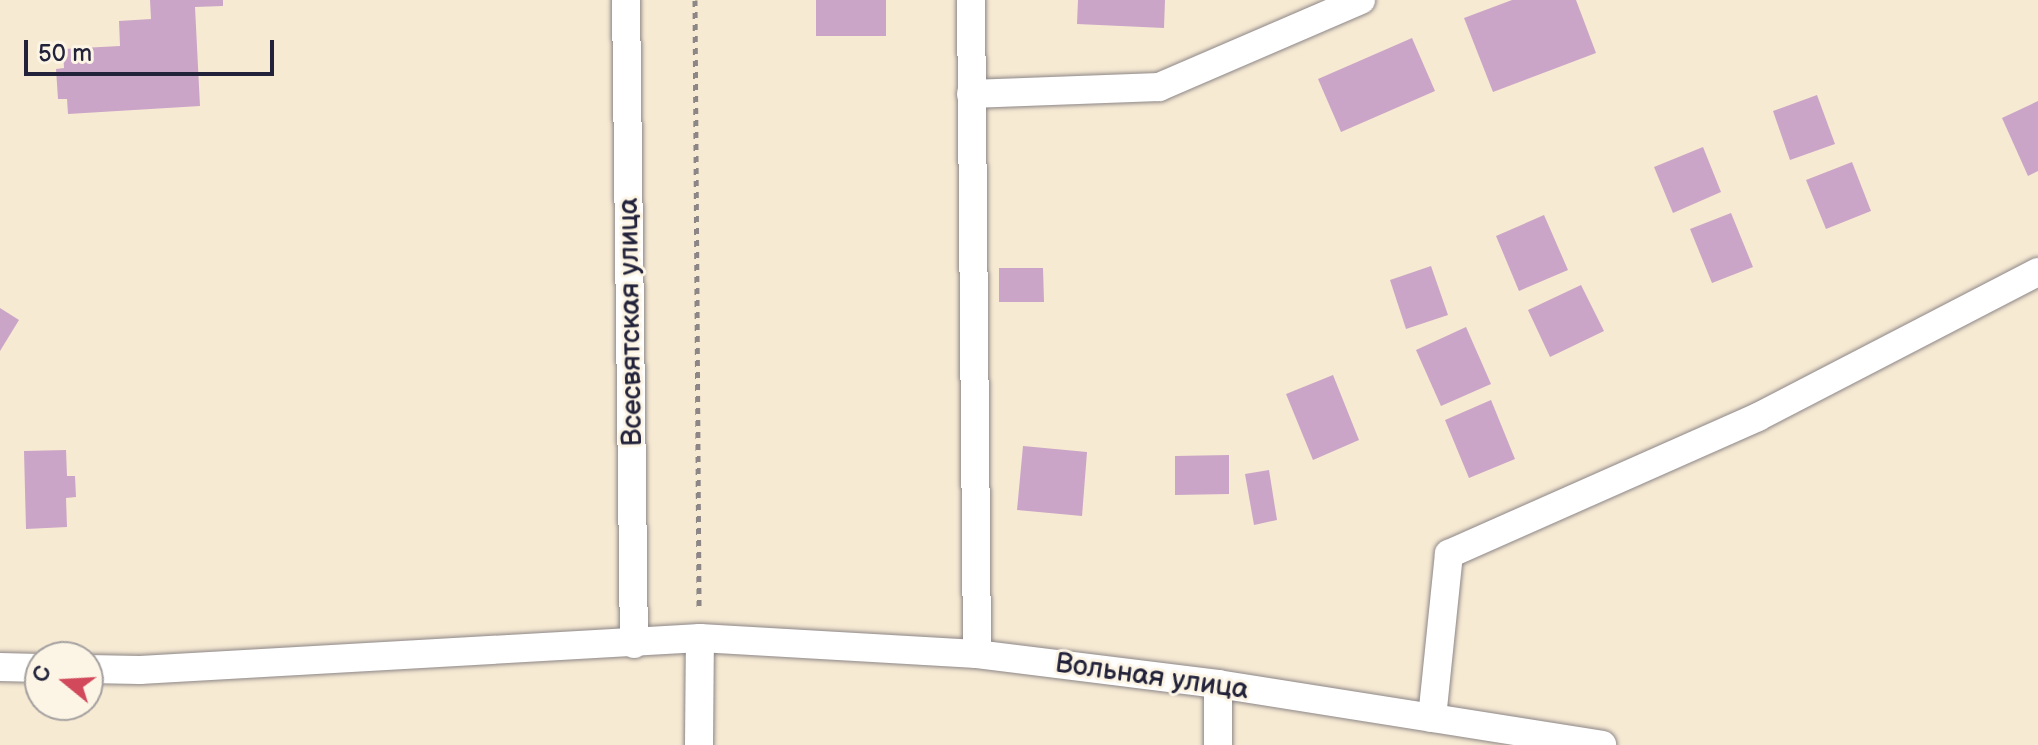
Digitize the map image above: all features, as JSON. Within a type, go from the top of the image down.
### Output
[{"type":"street","name":"Всесвятская улица","points":[[626,0],[634,644]]},
{"type":"street","points":[[971,0],[977,654]]},
{"type":"street","points":[[971,94],[1159,87],[1361,0]]},
{"type":"street","points":[[1432,718],[1449,554],[1758,417],[2038,272]]},
{"type":"street","name":"Вольная улица","points":[[104,668],[634,644],[700,638],[977,654],[1218,684],[1595,744]]},
{"type":"street","points":[[699,745],[700,638]]},
{"type":"street","points":[[0,667],[24,668]]},
{"type":"street","points":[[1218,684],[1218,745]]},
{"type":"path","points":[[695,0],[700,638]]},
{"type":"building","points":[[150,0],[223,0],[223,6],[195,7],[200,106],[68,114],[67,99],[58,99],[56,69],[64,68],[63,49],[120,46],[119,21],[151,19]]},
{"type":"building","points":[[816,0],[886,0],[886,36],[816,36]]},
{"type":"building","points":[[1078,0],[1165,0],[1164,28],[1077,24]]},
{"type":"building","points":[[1512,0],[1576,0],[1596,53],[1493,92],[1464,18]]},
{"type":"building","points":[[1412,38],[1435,91],[1341,132],[1318,79]]},
{"type":"building","points":[[1817,95],[1835,144],[1790,160],[1773,111]]},
{"type":"building","points":[[2038,101],[2038,171],[2028,176],[2002,118]]},
{"type":"building","points":[[1703,147],[1721,192],[1673,213],[1654,167]]},
{"type":"building","points":[[1852,162],[1871,211],[1826,229],[1806,180]]},
{"type":"building","points":[[1731,213],[1753,267],[1712,283],[1690,229]]},
{"type":"building","points":[[1544,215],[1568,270],[1519,291],[1496,236]]},
{"type":"building","points":[[1431,266],[1448,315],[1406,329],[1390,280]]},
{"type":"building","points":[[999,268],[1043,268],[1044,302],[999,302]]},
{"type":"building","points":[[1581,285],[1604,331],[1550,357],[1528,310]]},
{"type":"building","points":[[0,308],[19,320],[0,351]]},
{"type":"building","points":[[1466,327],[1491,384],[1441,406],[1416,350]]},
{"type":"building","points":[[1333,375],[1359,440],[1313,460],[1286,394]]},
{"type":"building","points":[[1491,400],[1515,459],[1469,478],[1445,420]]},
{"type":"building","points":[[1023,446],[1087,452],[1082,516],[1017,510]]},
{"type":"building","points":[[66,450],[67,476],[75,476],[76,497],[66,498],[67,527],[26,529],[24,451]]},
{"type":"building","points":[[1229,455],[1229,494],[1175,495],[1175,456]]},
{"type":"building","points":[[1269,470],[1277,520],[1254,525],[1245,474]]}]
